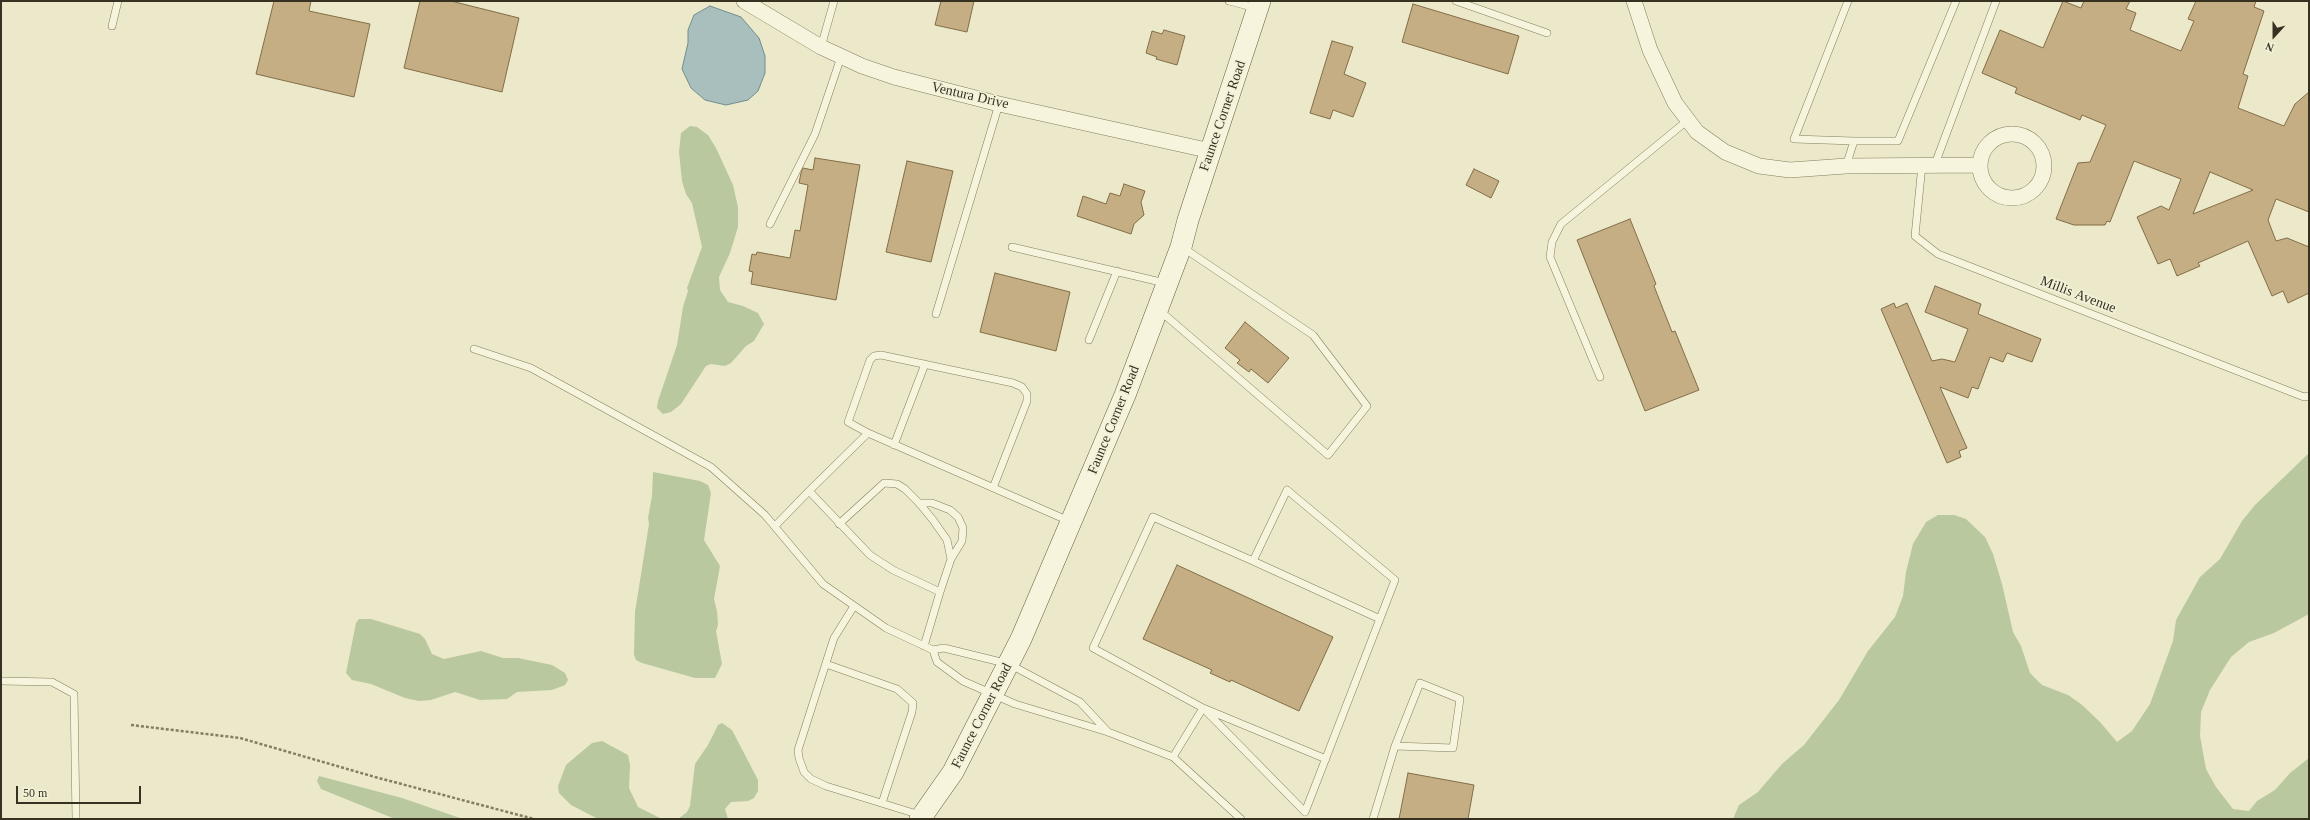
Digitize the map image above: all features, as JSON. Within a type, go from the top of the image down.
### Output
[{"type":"main road","name":"Faunce Corner Road","points":[[921,818],[953,772],[994,694],[1009,664],[1072,522],[1159,310],[1181,247],[1259,5]]},
{"type":"street","name":"Ventura Drive","points":[[744,1],[822,47],[842,57],[894,77],[998,104],[1211,151]]},
{"type":"street","points":[[1634,1],[1650,50],[1675,103],[1697,132],[1725,152],[1759,166],[1790,170],[1846,166],[1929,164],[1979,165]]},
{"type":"street","points":[[2016,133],[2035,143],[2041,152],[2044,173],[2040,183],[2033,191],[2024,196],[2013,198],[2002,197],[1993,192],[1980,176],[1979,165],[1981,154],[1986,145],[1995,138],[2005,134],[2016,133]]},
{"type":"lane","points":[[112,26],[118,1]]},
{"type":"lane","points":[[822,47],[834,1]]},
{"type":"lane","points":[[1229,1],[1259,5]]},
{"type":"lane","points":[[1456,1],[1547,33]]},
{"type":"lane","points":[[1848,1],[1794,139],[1898,141],[1956,1]]},
{"type":"lane","points":[[1929,164],[1996,1]]},
{"type":"lane","points":[[770,224],[815,134],[842,57]]},
{"type":"lane","points":[[936,314],[998,104]]},
{"type":"lane","points":[[1600,377],[1550,257],[1552,242],[1561,224],[1688,120]]},
{"type":"lane","points":[[1846,166],[1854,141]]},
{"type":"lane","name":"Millis Avenue","points":[[1929,164],[1915,236],[1938,254],[2306,396]]},
{"type":"lane","points":[[1012,247],[1168,284]]},
{"type":"lane","points":[[1159,310],[1328,455],[1367,406],[1313,335],[1181,247]]},
{"type":"lane","points":[[1089,340],[1117,271]]},
{"type":"lane","points":[[474,349],[531,368],[711,467],[765,515],[823,584],[886,628],[934,650],[944,648],[1009,664],[1080,702],[1108,732]]},
{"type":"lane","points":[[993,488],[1027,401],[1027,394],[1022,387],[1013,383],[925,364],[880,355],[874,356],[870,360],[848,422],[868,433],[993,488],[1072,522]]},
{"type":"lane","points":[[894,444],[925,364]]},
{"type":"lane","points":[[774,526],[868,433]]},
{"type":"lane","points":[[840,524],[884,483],[897,484],[905,488],[919,503],[947,540],[951,559]]},
{"type":"lane","points":[[1203,708],[1306,812],[1395,580],[1287,490],[1253,561]]},
{"type":"lane","points":[[809,491],[870,555],[893,570],[940,592]]},
{"type":"lane","points":[[919,503],[938,505],[950,510],[958,517],[963,528],[962,541],[951,559],[924,646]]},
{"type":"lane","points":[[1326,759],[1203,708],[1093,648],[1152,517],[1380,618]]},
{"type":"lane","points":[[854,606],[834,638],[798,750],[799,758],[804,772],[811,779],[826,786],[882,803],[921,818]]},
{"type":"lane","points":[[934,650],[938,662],[963,681],[1014,704],[1108,732],[1173,757],[1241,819]]},
{"type":"lane","points":[[826,664],[897,689],[913,703],[912,712],[882,803]]},
{"type":"lane","points":[[1,681],[52,682],[74,694],[76,819]]},
{"type":"lane","points":[[1373,819],[1395,746],[1420,683],[1460,699],[1453,748],[1395,746]]},
{"type":"lane","points":[[1173,757],[1203,708]]},
{"type":"path","points":[[131,725],[240,738],[375,777],[534,819]]},
{"type":"green space","points":[[690,126],[697,127],[708,135],[716,148],[733,185],[738,207],[738,227],[730,253],[719,277],[720,290],[728,302],[743,306],[758,313],[764,324],[754,341],[746,346],[731,363],[725,366],[711,364],[706,366],[681,404],[671,412],[663,414],[657,408],[658,401],[677,345],[683,307],[688,291],[687,288],[702,247],[692,203],[686,194],[682,181],[679,152],[681,133]]},
{"type":"green space","points":[[2309,453],[2309,614],[2274,633],[2249,642],[2231,657],[2210,690],[2201,712],[2200,736],[2206,769],[2216,787],[2233,809],[2249,811],[2257,801],[2275,790],[2290,773],[2309,758],[2309,819],[1733,819],[1739,805],[1758,792],[1782,764],[1804,745],[1839,700],[1868,651],[1895,617],[1903,596],[1906,572],[1913,544],[1926,522],[1938,515],[1954,515],[1966,519],[1985,537],[1993,554],[2002,584],[2013,632],[2021,646],[2030,673],[2042,685],[2068,695],[2081,704],[2100,722],[2117,742],[2132,731],[2150,704],[2173,641],[2176,620],[2200,577],[2220,559],[2242,521],[2255,505]]},
{"type":"green space","points":[[653,472],[700,481],[708,485],[711,493],[704,540],[720,566],[714,599],[718,625],[716,631],[722,664],[715,678],[695,678],[642,663],[636,660],[634,654],[635,612],[649,524],[648,518],[652,496]]},
{"type":"green space","points":[[359,619],[371,619],[420,634],[425,639],[432,654],[444,659],[481,651],[503,658],[518,658],[552,665],[565,673],[568,680],[565,685],[552,690],[517,692],[507,699],[480,700],[455,692],[431,700],[419,701],[405,698],[371,684],[352,680],[346,673],[356,623]]},
{"type":"green space","points":[[722,723],[732,730],[758,780],[758,791],[754,798],[748,801],[731,802],[725,809],[728,819],[678,819],[687,812],[690,806],[695,764],[708,745],[718,725]]},
{"type":"green space","points":[[602,741],[628,755],[630,765],[629,788],[638,807],[660,818],[678,819],[598,819],[571,805],[559,793],[558,786],[566,765],[592,743]]},
{"type":"green space","points":[[319,776],[402,798],[463,819],[395,819],[321,789],[317,781]]},
{"type":"shaded area","points":[[710,6],[741,17],[759,38],[765,56],[765,73],[758,91],[748,100],[726,105],[705,100],[691,88],[682,69],[688,43],[688,30],[694,15]]},
{"type":"building","points":[[274,1],[311,1],[309,11],[370,24],[354,97],[256,74]]},
{"type":"building","points":[[420,1],[451,1],[519,18],[502,92],[404,68]]},
{"type":"building","points":[[941,1],[974,1],[967,32],[935,25]]},
{"type":"building","points":[[2063,1],[2081,8],[2084,1],[2130,1],[2126,9],[2136,13],[2130,30],[2181,51],[2194,21],[2188,19],[2196,1],[2256,1],[2254,7],[2264,11],[2243,74],[2248,76],[2238,108],[2284,126],[2295,104],[2309,92],[2309,212],[2276,199],[2268,220],[2276,241],[2287,238],[2309,247],[2309,293],[2288,303],[2283,291],[2272,296],[2248,241],[2198,263],[2200,266],[2177,276],[2170,259],[2158,264],[2137,217],[2161,206],[2169,210],[2181,179],[2134,161],[2110,222],[2107,221],[2105,225],[2074,225],[2056,219],[2078,163],[2090,162],[2106,125],[2082,115],[2080,120],[2015,93],[2017,88],[1982,73],[2000,30],[2043,48]],"holes":[[[2210,172],[2253,190],[2193,214]]]},
{"type":"building","points":[[1413,4],[1519,36],[1508,74],[1402,42]]},
{"type":"building","points":[[1164,30],[1185,36],[1177,65],[1156,59],[1157,57],[1146,53],[1152,31],[1162,34]]},
{"type":"building","points":[[1332,41],[1353,47],[1344,74],[1366,83],[1353,117],[1333,110],[1330,119],[1310,113]]},
{"type":"building","points":[[815,158],[860,165],[836,300],[751,284],[753,272],[749,271],[752,254],[756,255],[757,252],[790,258],[795,230],[800,231],[808,185],[799,183],[801,173],[803,168],[813,170]]},
{"type":"building","points":[[907,161],[953,171],[931,262],[886,252]]},
{"type":"building","points":[[1474,169],[1499,181],[1491,198],[1466,185]]},
{"type":"building","points":[[1124,184],[1145,191],[1141,202],[1144,215],[1134,224],[1131,234],[1077,216],[1083,196],[1106,204],[1110,193],[1120,196]]},
{"type":"building","points":[[1630,219],[1656,284],[1654,286],[1672,332],[1675,331],[1699,390],[1645,411],[1577,240]]},
{"type":"building","points":[[995,273],[1070,292],[1056,351],[980,332]]},
{"type":"building","points":[[1935,286],[1981,304],[1978,314],[2041,339],[2032,362],[2007,353],[2003,362],[1990,357],[1978,389],[1972,387],[1968,398],[1940,387],[1967,448],[1959,451],[1961,457],[1947,463],[1881,309],[1894,303],[1896,308],[1907,303],[1932,361],[1942,359],[1955,362],[1968,329],[1925,312]]},
{"type":"building","points":[[1245,322],[1289,358],[1268,383],[1251,369],[1249,372],[1237,363],[1240,360],[1225,348]]},
{"type":"building","points":[[1177,565],[1333,637],[1299,711],[1231,680],[1230,682],[1210,673],[1212,670],[1143,639]]},
{"type":"building","points":[[1408,773],[1474,785],[1468,819],[1399,819]]}]
